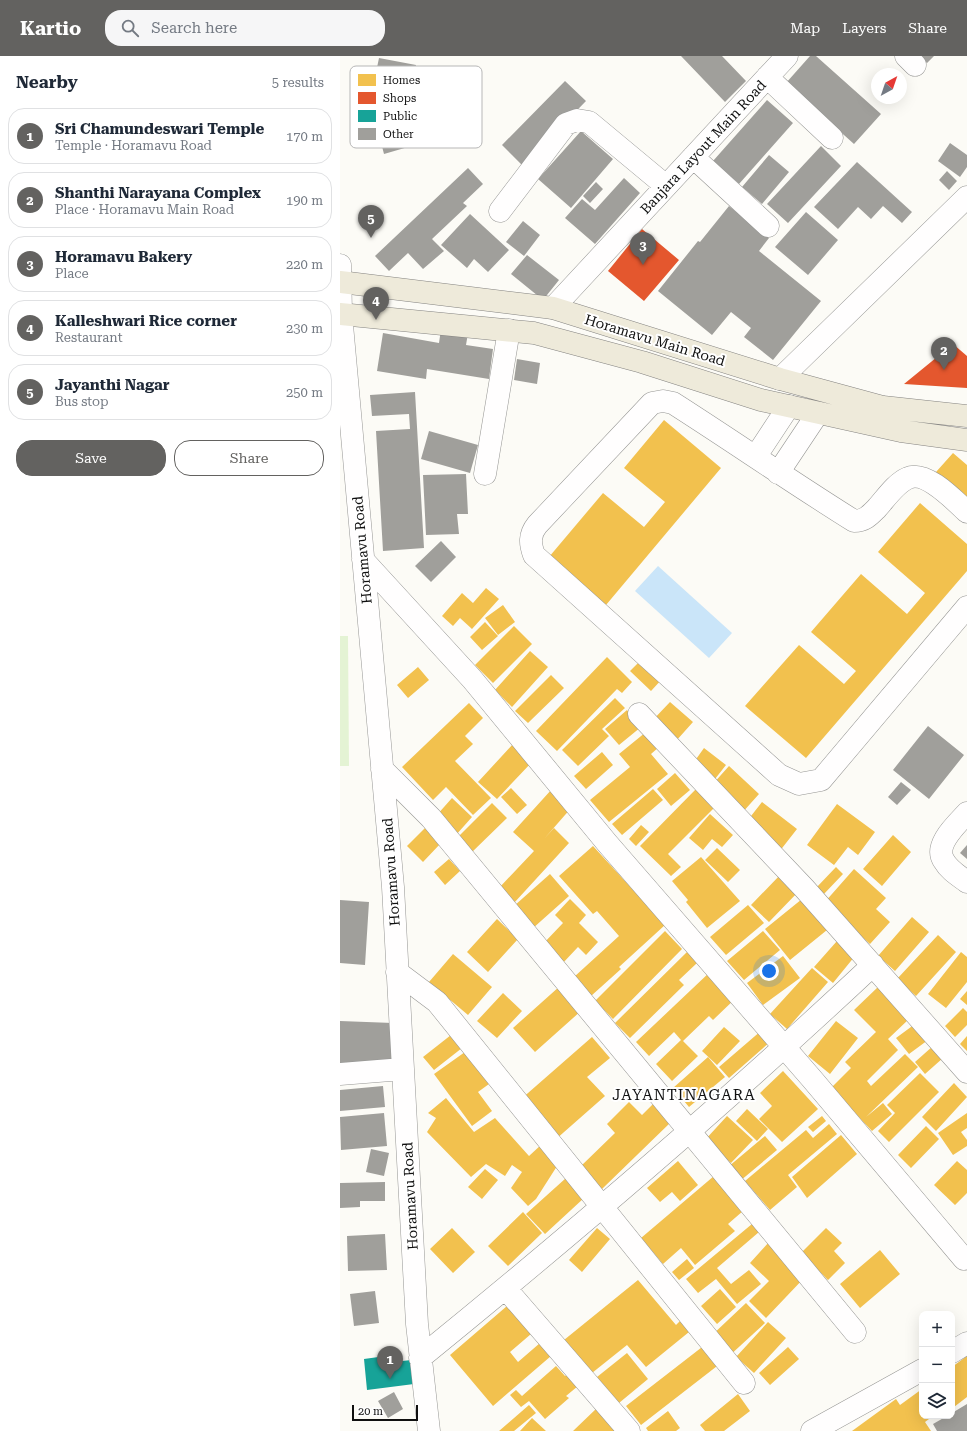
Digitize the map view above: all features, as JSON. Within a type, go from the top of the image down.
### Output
[{"type":"main road","name":"Horamavu Main Road","points":[[340,276],[553,308],[780,379],[883,407],[967,416]]},
{"type":"main road","name":"Horamavu Main Road","points":[[341,314],[534,333],[642,362],[761,400],[901,431],[967,440]]},
{"type":"street","name":"Banjara Layout Main Road","points":[[553,308],[787,56]]},
{"type":"street","points":[[768,77],[832,138]]},
{"type":"street","points":[[500,211],[566,124],[577,120],[588,122],[666,186]]},
{"type":"street","points":[[693,157],[768,226]]},
{"type":"street","points":[[780,379],[967,197]]},
{"type":"street","name":"Horamavu Road","points":[[340,276],[341,314],[393,888],[416,1324],[429,1431]]},
{"type":"street","points":[[485,474],[509,330]]},
{"type":"street","points":[[967,512],[926,478],[916,475],[901,482],[865,519],[854,521],[778,473],[756,456],[673,403],[663,401],[652,403],[537,525],[532,531],[530,543],[534,555],[779,775],[799,784],[821,780],[967,607]]},
{"type":"street","points":[[756,456],[789,406]]},
{"type":"street","points":[[778,473],[818,413]]},
{"type":"street","points":[[363,560],[472,679],[607,843],[785,1048],[964,1258]]},
{"type":"street","points":[[639,714],[804,888],[874,965],[967,1072]]},
{"type":"street","points":[[382,769],[431,818],[688,1132],[855,1332]]},
{"type":"street","points":[[967,813],[948,835],[944,842],[942,860],[967,882]]},
{"type":"street","points":[[420,1358],[506,1289],[688,1132],[785,1048],[874,965]]},
{"type":"street","points":[[397,972],[436,1002],[561,1158],[602,1206],[637,1253],[744,1383]]},
{"type":"street","points":[[340,1074],[403,1069]]},
{"type":"street","points":[[506,1289],[629,1431]]},
{"type":"street","points":[[955,1350],[967,1343]]},
{"type":"street","points":[[812,1431],[919,1372]]},
{"type":"green space","points":[[340,636],[348,636],[349,766],[340,766]]},
{"type":"water","points":[[658,566],[732,633],[709,658],[635,591]]},
{"type":"building: Homes","points":[[664,420],[721,468],[606,605],[549,557],[603,493],[644,527],[665,502],[624,468]]},
{"type":"building: Homes","points":[[953,453],[967,465],[967,500],[936,472]]},
{"type":"building: Homes","points":[[920,503],[967,544],[967,571],[806,758],[745,706],[799,645],[844,684],[856,671],[811,632],[861,574],[907,614],[925,593],[878,552]]},
{"type":"building: Homes","points":[[486,588],[499,599],[472,629],[460,618],[453,626],[442,616],[462,593],[473,603]]},
{"type":"building: Homes","points":[[503,605],[515,622],[498,635],[485,618]]},
{"type":"building: Homes","points":[[485,622],[498,636],[482,650],[470,637]]},
{"type":"building: Homes","points":[[514,626],[532,644],[493,683],[475,665]]},
{"type":"building: Homes","points":[[530,651],[548,667],[512,707],[495,690]]},
{"type":"building: Homes","points":[[607,657],[632,682],[622,693],[617,689],[557,751],[536,731]]},
{"type":"building: Homes","points":[[642,659],[663,678],[651,691],[630,671]]},
{"type":"building: Homes","points":[[418,667],[429,680],[408,698],[397,685]]},
{"type":"building: Homes","points":[[551,675],[564,688],[528,723],[515,711]]},
{"type":"building: Homes","points":[[615,698],[625,708],[602,729],[609,736],[578,766],[562,750]]},
{"type":"building: Homes","points":[[670,702],[693,722],[676,741],[650,723]]},
{"type":"building: Homes","points":[[469,703],[483,718],[465,736],[473,744],[455,761],[491,798],[473,815],[446,787],[433,800],[402,767]]},
{"type":"building: Homes","points":[[627,710],[641,727],[619,745],[605,729]]},
{"type":"building: Homes","points":[[646,732],[659,747],[651,754],[668,774],[609,822],[590,800],[630,767],[619,754]]},
{"type":"building: Homes","points":[[513,744],[532,762],[497,799],[478,782]]},
{"type":"building: Homes","points":[[704,748],[726,765],[715,779],[694,762]]},
{"type":"building: Homes","points":[[602,752],[613,765],[586,789],[574,776]]},
{"type":"building: Homes","points":[[729,766],[759,794],[742,813],[712,785]]},
{"type":"building: Homes","points":[[675,773],[690,790],[671,806],[657,789]]},
{"type":"building: Homes","points":[[511,788],[527,805],[517,814],[501,797]]},
{"type":"building: Homes","points":[[697,788],[716,806],[668,854],[681,867],[671,876],[640,846]]},
{"type":"building: Homes","points":[[552,789],[572,807],[544,839],[554,828],[569,843],[514,903],[499,888],[534,851],[513,832]]},
{"type":"building: Homes","points":[[653,789],[663,800],[622,835],[612,824]]},
{"type":"building: Homes","points":[[452,798],[472,817],[456,835],[436,816]]},
{"type":"building: Homes","points":[[762,802],[797,829],[779,852],[744,825]]},
{"type":"building: Homes","points":[[492,803],[507,818],[469,855],[454,841]]},
{"type":"building: Homes","points":[[837,804],[875,832],[858,855],[848,847],[834,865],[807,845]]},
{"type":"building: Homes","points":[[710,814],[733,835],[722,847],[712,839],[703,850],[689,838]]},
{"type":"building: Homes","points":[[641,825],[649,832],[636,846],[629,839]]},
{"type":"building: Homes","points":[[426,827],[441,843],[423,862],[407,846]]},
{"type":"building: Homes","points":[[893,835],[911,852],[882,886],[863,869]]},
{"type":"building: Homes","points":[[593,846],[665,925],[619,967],[621,969],[591,996],[574,977],[619,936],[597,911],[593,914],[559,876]]},
{"type":"building: Homes","points":[[717,848],[740,870],[728,882],[705,860]]},
{"type":"building: Homes","points":[[701,857],[740,901],[707,928],[686,902],[688,900],[672,881]]},
{"type":"building: Homes","points":[[449,859],[460,871],[445,885],[434,872]]},
{"type":"building: Homes","points":[[836,867],[843,874],[823,895],[816,888]]},
{"type":"building: Homes","points":[[854,869],[886,898],[876,909],[890,922],[870,944],[824,903]]},
{"type":"building: Homes","points":[[550,874],[569,896],[532,929],[514,906]]},
{"type":"building: Homes","points":[[781,874],[799,891],[769,922],[751,905]]},
{"type":"building: Homes","points":[[570,899],[586,915],[579,923],[598,942],[586,955],[578,947],[562,964],[542,945],[563,923],[555,915]]},
{"type":"building: Homes","points":[[802,899],[827,930],[790,960],[765,929]]},
{"type":"building: Homes","points":[[748,905],[764,923],[726,955],[710,937]]},
{"type":"building: Homes","points":[[912,917],[929,932],[895,971],[878,956]]},
{"type":"building: Homes","points":[[497,919],[518,939],[488,972],[467,952]]},
{"type":"building: Homes","points":[[665,931],[682,949],[613,1019],[595,1001]]},
{"type":"building: Homes","points":[[763,931],[780,950],[744,980],[727,961]]},
{"type":"building: Homes","points":[[938,935],[956,952],[916,996],[897,979]]},
{"type":"building: Homes","points":[[837,941],[855,956],[833,983],[814,967]]},
{"type":"building: Homes","points":[[687,952],[697,963],[679,980],[684,985],[630,1038],[615,1023]]},
{"type":"building: Homes","points":[[961,952],[967,957],[967,982],[946,1008],[928,994]]},
{"type":"building: Homes","points":[[453,954],[492,987],[468,1015],[429,982]]},
{"type":"building: Homes","points":[[783,956],[800,978],[763,1005],[747,983]]},
{"type":"building: Homes","points":[[812,968],[828,982],[787,1029],[770,1014]]},
{"type":"building: Homes","points":[[711,971],[737,997],[713,1020],[709,1016],[683,1041],[698,1056],[672,1081],[656,1064],[681,1040],[674,1032],[649,1056],[636,1042]]},
{"type":"building: Homes","points":[[560,986],[582,1010],[535,1052],[513,1028]]},
{"type":"building: Homes","points":[[878,987],[909,1019],[888,1039],[898,1050],[867,1081],[871,1086],[905,1054],[918,1067],[866,1117],[883,1103],[892,1114],[872,1131],[831,1088],[851,1068],[845,1062],[876,1032],[854,1010]]},
{"type":"building: Homes","points":[[967,991],[967,1005],[960,999]]},
{"type":"building: Homes","points":[[503,993],[522,1011],[497,1038],[477,1021]]},
{"type":"building: Homes","points":[[963,1008],[967,1012],[967,1025],[955,1037],[945,1026]]},
{"type":"building: Homes","points":[[836,1021],[858,1038],[830,1074],[808,1056]]},
{"type":"building: Homes","points":[[915,1024],[928,1040],[909,1054],[896,1038]]},
{"type":"building: Homes","points":[[724,1027],[740,1041],[717,1065],[702,1051]]},
{"type":"building: Homes","points":[[762,1030],[771,1041],[729,1078],[719,1067]]},
{"type":"building: Homes","points":[[451,1035],[462,1048],[434,1070],[423,1057]]},
{"type":"building: Homes","points":[[967,1036],[967,1051],[960,1044]]},
{"type":"building: Homes","points":[[592,1037],[610,1058],[587,1077],[605,1096],[555,1140],[520,1100]]},
{"type":"building: Homes","points":[[933,1046],[943,1058],[925,1074],[915,1062]]},
{"type":"building: Homes","points":[[465,1052],[489,1084],[478,1092],[492,1111],[472,1126],[434,1074]]},
{"type":"building: Homes","points":[[708,1057],[725,1077],[689,1107],[673,1088]]},
{"type":"building: Homes","points":[[783,1071],[818,1109],[782,1142],[759,1119],[772,1106],[760,1093]]},
{"type":"building: Homes","points":[[920,1073],[939,1092],[889,1142],[878,1131],[895,1113],[887,1105]]},
{"type":"building: Homes","points":[[954,1083],[967,1097],[936,1131],[922,1117]]},
{"type":"building: Homes","points":[[446,1098],[474,1132],[495,1118],[529,1156],[542,1144],[559,1163],[536,1199],[528,1206],[511,1188],[522,1172],[512,1165],[505,1176],[486,1164],[471,1177],[427,1132],[436,1118],[428,1113]]},
{"type":"building: Homes","points":[[629,1102],[642,1115],[653,1104],[671,1122],[602,1189],[580,1167],[615,1133],[607,1124]]},
{"type":"building: Homes","points":[[747,1109],[768,1129],[757,1141],[736,1121]]},
{"type":"building: Homes","points":[[967,1113],[967,1128],[961,1132],[967,1140],[967,1146],[953,1155],[938,1133]]},
{"type":"building: Homes","points":[[727,1116],[753,1140],[731,1163],[705,1140]]},
{"type":"building: Homes","points":[[822,1116],[826,1121],[813,1132],[808,1127]]},
{"type":"building: Homes","points":[[829,1124],[837,1134],[788,1175],[797,1187],[770,1210],[745,1181],[806,1130],[813,1138]]},
{"type":"building: Homes","points":[[926,1126],[939,1139],[911,1168],[898,1155]]},
{"type":"building: Homes","points":[[841,1135],[857,1154],[807,1198],[792,1177]]},
{"type":"building: Homes","points":[[765,1136],[777,1150],[740,1181],[728,1167]]},
{"type":"building: Homes","points":[[678,1161],[698,1185],[680,1201],[672,1192],[660,1202],[647,1188]]},
{"type":"building: Homes","points":[[957,1161],[967,1170],[967,1193],[955,1205],[934,1185]]},
{"type":"building: Homes","points":[[485,1169],[498,1180],[482,1199],[468,1187]]},
{"type":"building: Homes","points":[[714,1176],[743,1211],[728,1224],[735,1231],[695,1265],[681,1248],[663,1264],[641,1238]]},
{"type":"building: Homes","points":[[566,1178],[584,1198],[545,1234],[526,1214]]},
{"type":"building: Homes","points":[[523,1212],[542,1233],[508,1266],[488,1246]]},
{"type":"building: Homes","points":[[752,1224],[759,1232],[717,1268],[731,1284],[749,1270],[761,1284],[737,1304],[716,1279],[698,1293],[686,1279]]},
{"type":"building: Homes","points":[[452,1228],[475,1252],[453,1273],[430,1249]]},
{"type":"building: Homes","points":[[597,1228],[610,1239],[582,1272],[569,1260]]},
{"type":"building: Homes","points":[[826,1228],[842,1243],[834,1251],[845,1263],[828,1280],[801,1253]]},
{"type":"building: Homes","points":[[769,1242],[805,1277],[766,1318],[749,1301],[769,1281],[750,1263]]},
{"type":"building: Homes","points":[[880,1250],[900,1274],[860,1308],[840,1284]]},
{"type":"building: Homes","points":[[687,1259],[694,1268],[679,1280],[672,1272]]},
{"type":"building: Homes","points":[[638,1280],[676,1325],[680,1321],[689,1332],[646,1367],[627,1345],[592,1373],[564,1340]]},
{"type":"building: Homes","points":[[720,1289],[736,1307],[717,1324],[701,1306]]},
{"type":"building: Homes","points":[[746,1303],[765,1323],[728,1357],[710,1337]]},
{"type":"building: Homes","points":[[507,1306],[531,1334],[510,1352],[518,1362],[540,1343],[551,1356],[493,1406],[450,1355]]},
{"type":"building: Homes","points":[[768,1322],[786,1338],[754,1373],[736,1357]]},
{"type":"building: Homes","points":[[706,1344],[721,1363],[641,1425],[626,1406]]},
{"type":"building: Homes","points":[[788,1347],[799,1359],[770,1385],[759,1373]]},
{"type":"building: Homes","points":[[627,1353],[648,1379],[619,1403],[597,1377]]},
{"type":"building: Homes","points":[[967,1356],[967,1397],[955,1406],[955,1383],[955,1365]]},
{"type":"building: Homes","points":[[556,1366],[565,1376],[568,1374],[578,1386],[566,1396],[569,1398],[545,1419],[529,1401],[521,1407],[510,1395],[516,1390],[522,1396]]},
{"type":"building: Homes","points":[[919,1391],[919,1419],[929,1419],[925,1422],[931,1431],[852,1431],[896,1399],[900,1405]]},
{"type":"building: Homes","points":[[738,1394],[750,1411],[724,1431],[705,1431],[700,1425]]},
{"type":"building: Homes","points":[[529,1405],[536,1413],[514,1431],[499,1431]]},
{"type":"building: Homes","points":[[598,1407],[620,1431],[573,1431]]},
{"type":"building: Homes","points":[[668,1411],[680,1428],[676,1431],[648,1431],[646,1428]]},
{"type":"building: Homes","points":[[532,1418],[546,1431],[520,1431]]},
{"type":"building: Shops","points":[[642,229],[679,260],[644,301],[608,271]]},
{"type":"building: Shops","points":[[953,344],[967,356],[967,388],[904,384]]},
{"type":"building: Public","points":[[393,1355],[394,1362],[411,1360],[414,1384],[367,1390],[364,1359]]},
{"type":"building: Other","points":[[681,56],[722,56],[746,81],[725,102]]},
{"type":"building: Other","points":[[810,56],[816,56],[881,114],[854,144],[786,83]]},
{"type":"building: Other","points":[[919,56],[934,56],[927,63]]},
{"type":"building: Other","points":[[379,58],[416,65],[416,66],[377,66]]},
{"type":"building: Other","points":[[565,81],[586,101],[523,166],[502,145]]},
{"type":"building: Other","points":[[767,100],[793,123],[739,184],[713,161]]},
{"type":"building: Other","points":[[581,131],[613,159],[571,208],[538,179]]},
{"type":"building: Other","points":[[950,143],[967,155],[967,167],[960,177],[938,161]]},
{"type":"building: Other","points":[[821,146],[841,166],[788,223],[767,204]]},
{"type":"building: Other","points":[[382,148],[405,148],[384,154]]},
{"type":"building: Other","points":[[769,155],[789,172],[762,204],[742,187]]},
{"type":"building: Other","points":[[857,162],[912,212],[902,223],[883,206],[871,219],[858,207],[838,229],[814,207]]},
{"type":"building: Other","points":[[468,168],[483,184],[463,203],[467,206],[432,239],[444,251],[423,269],[408,253],[389,271],[375,256]]},
{"type":"building: Other","points":[[947,171],[957,181],[949,190],[939,180]]},
{"type":"building: Other","points":[[624,178],[640,193],[595,244],[565,218],[582,199],[595,210]]},
{"type":"building: Other","points":[[596,182],[603,189],[590,203],[583,196]]},
{"type":"building: Other","points":[[729,206],[769,238],[759,251],[821,301],[773,360],[744,337],[751,328],[731,312],[712,335],[658,291],[698,241],[700,242]]},
{"type":"building: Other","points":[[806,212],[838,240],[808,275],[775,247]]},
{"type":"building: Other","points":[[470,214],[509,250],[488,272],[474,259],[467,268],[441,245]]},
{"type":"building: Other","points":[[523,221],[540,235],[524,256],[506,242]]},
{"type":"building: Other","points":[[527,255],[559,280],[543,300],[511,274]]},
{"type":"building: Other","points":[[441,329],[468,333],[466,345],[493,349],[489,379],[427,369],[426,379],[377,371],[383,333],[439,343]]},
{"type":"building: Other","points":[[517,359],[540,363],[537,384],[514,380]]},
{"type":"building: Other","points":[[415,392],[424,548],[383,551],[376,431],[410,429],[409,414],[372,416],[370,395]]},
{"type":"building: Other","points":[[429,431],[478,445],[470,473],[421,459]]},
{"type":"building: Other","points":[[466,474],[468,514],[457,514],[459,534],[426,535],[423,475]]},
{"type":"building: Other","points":[[441,541],[456,557],[431,582],[415,566]]},
{"type":"building: Other","points":[[928,726],[964,755],[929,799],[893,770]]},
{"type":"building: Other","points":[[901,782],[911,790],[897,805],[888,797]]},
{"type":"building: Other","points":[[967,845],[967,859],[960,853]]},
{"type":"building: Other","points":[[340,900],[369,902],[365,965],[340,963]]},
{"type":"building: Other","points":[[340,1021],[393,1023],[395,1064],[340,1063]]},
{"type":"building: Other","points":[[383,1086],[385,1107],[340,1111],[340,1090]]},
{"type":"building: Other","points":[[384,1113],[387,1146],[341,1150],[340,1117]]},
{"type":"building: Other","points":[[371,1149],[389,1153],[384,1176],[366,1172]]},
{"type":"building: Other","points":[[385,1182],[385,1201],[360,1201],[360,1207],[340,1208],[340,1183]]},
{"type":"building: Other","points":[[385,1234],[387,1270],[348,1271],[347,1236]]},
{"type":"building: Other","points":[[375,1291],[379,1323],[354,1326],[350,1294]]},
{"type":"building: Other","points":[[394,1392],[403,1409],[388,1418],[378,1401]]},
{"type":"building: Other","points":[[967,1404],[967,1431],[937,1431],[933,1424],[942,1419],[955,1419],[955,1411]]},
{"type":"place","name":"Jayanthi Nagar","points":[[371,238]]},
{"type":"place","name":"Horamavu Bakery","points":[[643,265]]},
{"type":"place","name":"Kalleshwari Rice corner","points":[[376,320]]},
{"type":"place","name":"Shanthi Narayana Complex","points":[[944,370]]},
{"type":"place","name":"Sri Chamundeswari Temple","points":[[390,1379]]},
{"type":"district","name":"JAYANTINAGARA","points":[[684,1095]]}]
